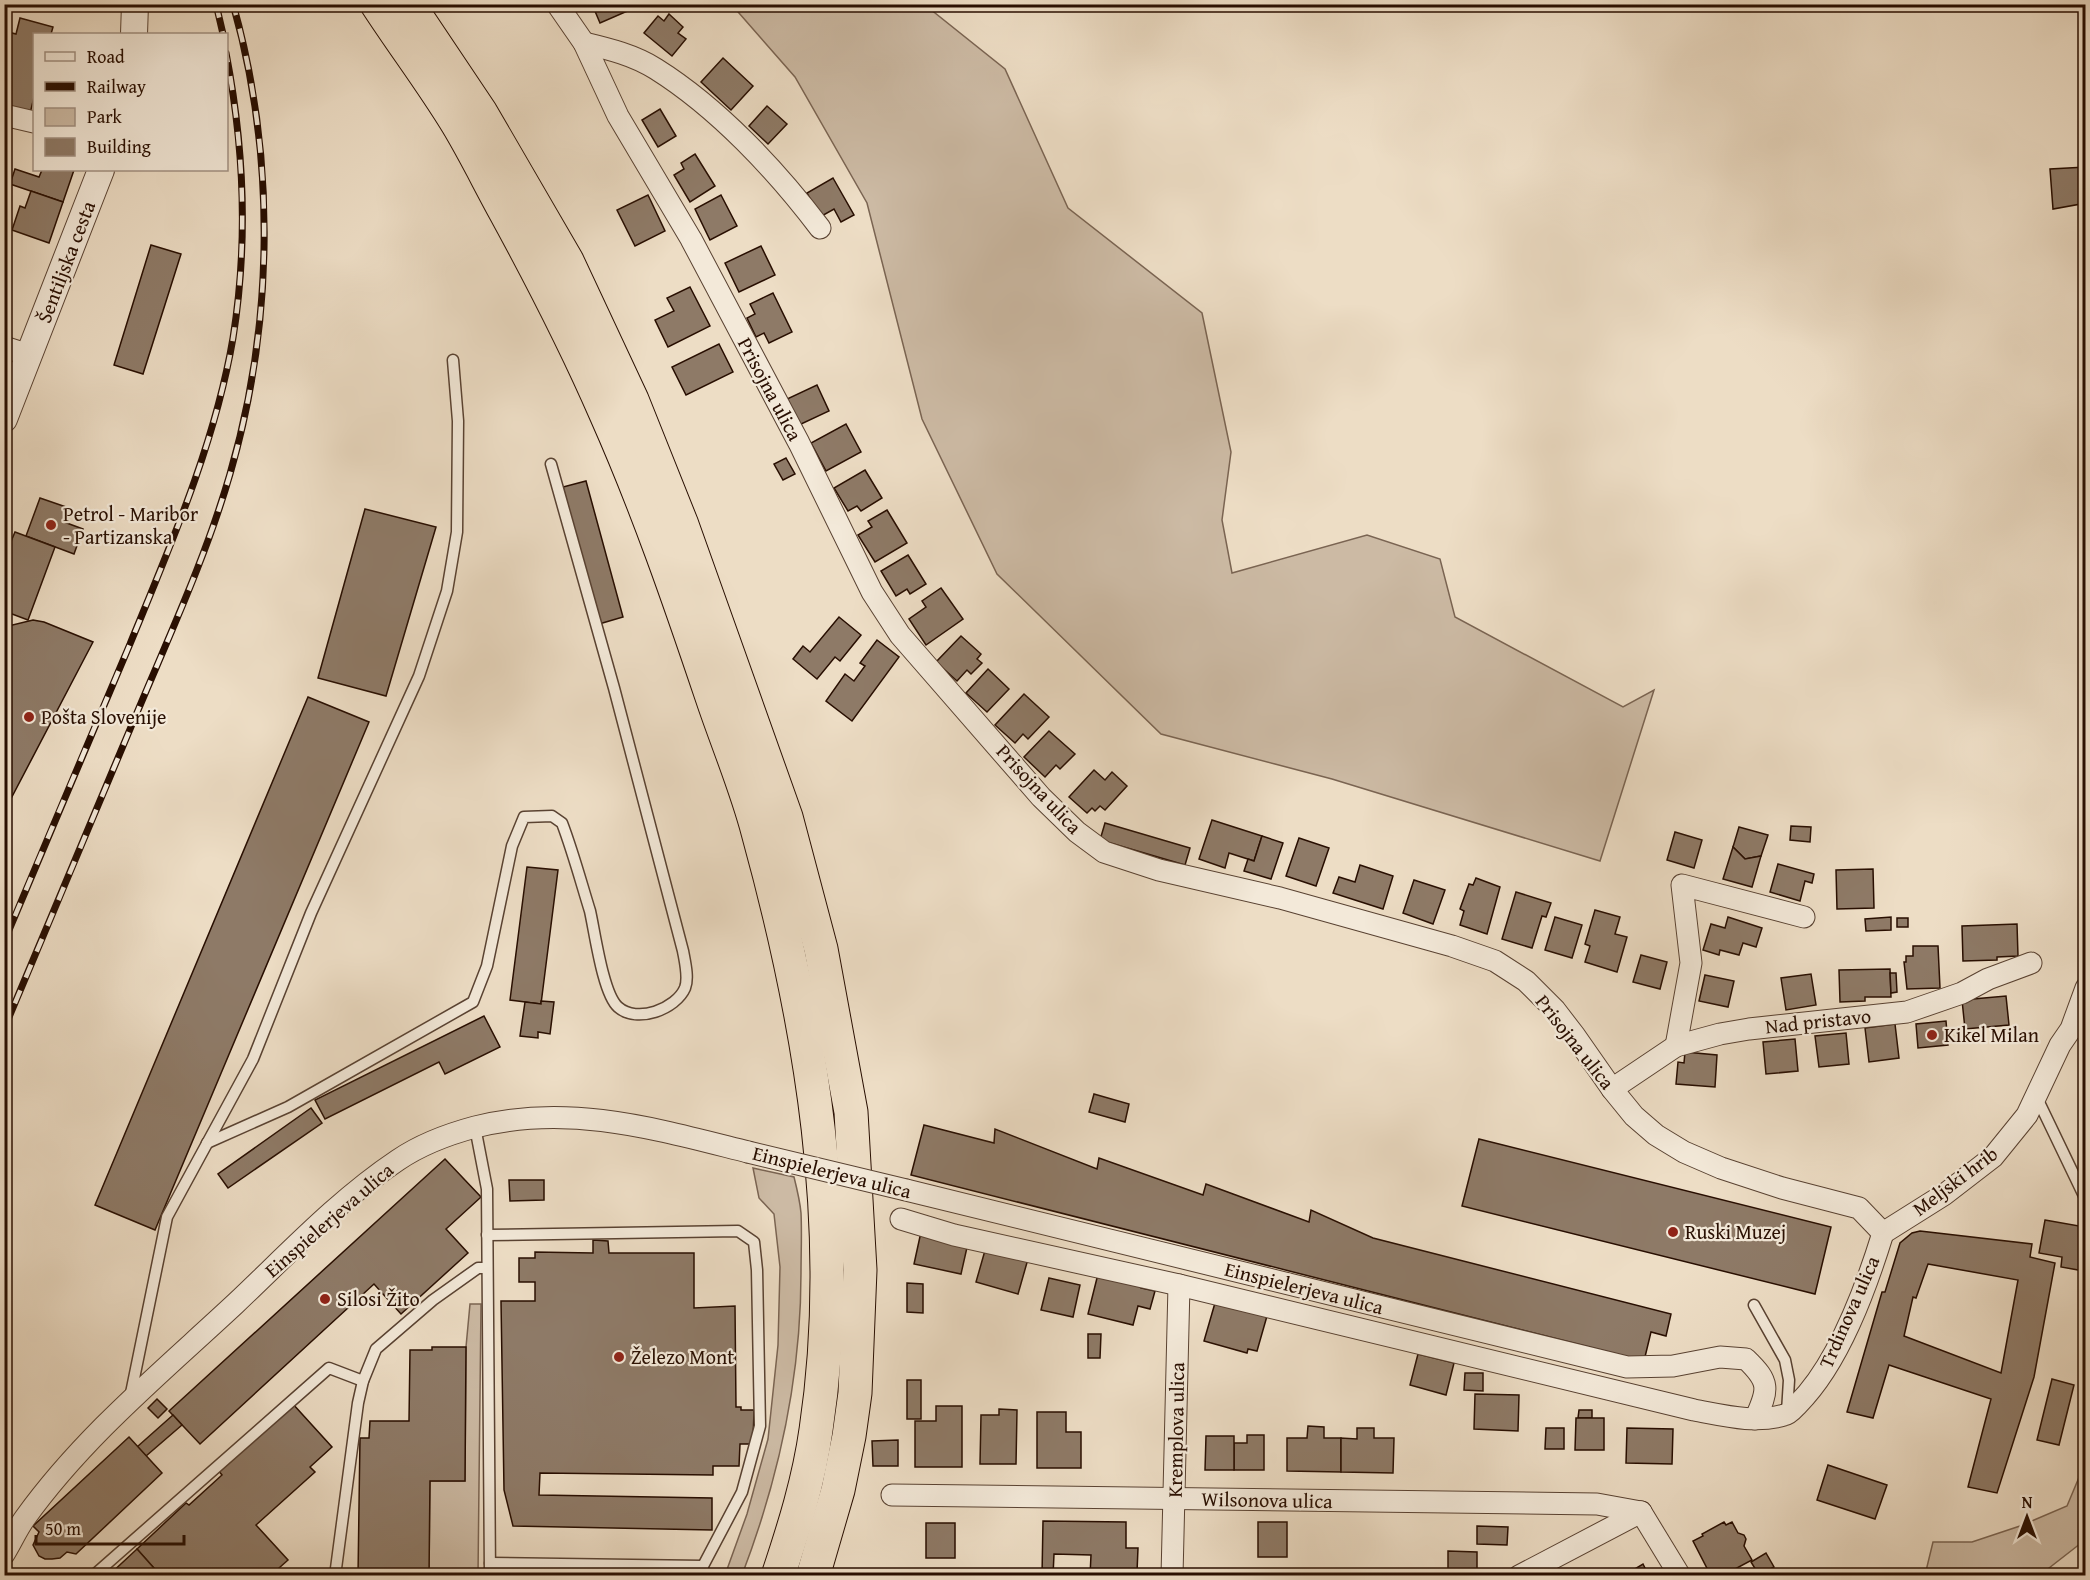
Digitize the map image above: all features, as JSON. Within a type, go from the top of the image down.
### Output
[{"type":"highway","points":[[376,4],[458,124],[536,268],[606,413],[658,543],[758,829],[788,954],[817,1113],[827,1271],[821,1391],[816,1433],[806,1485],[778,1575]]},
{"type":"highway","points":[[408,4],[481,113],[567,261],[632,400],[682,525],[786,817],[821,949],[851,1112],[860,1270],[855,1393],[849,1436],[838,1490],[813,1575]]},
{"type":"highway","points":[[731,665],[802,949],[832,1112],[840,1190],[842,1270],[837,1389],[821,1485],[808,1537],[795,1575]]},
{"type":"highway","points":[[724,734],[788,1037],[799,1112],[809,1271],[802,1391],[795,1433],[772,1533],[758,1575]]},
{"type":"street","points":[[134,33],[135,4]]},
{"type":"street","name":"Prisojna ulica","points":[[557,4],[584,43],[618,116],[691,239],[799,443],[872,592],[900,635],[1041,797],[1077,832],[1104,852],[1159,870],[1280,898],[1452,946],[1495,961],[1526,981],[1555,1010],[1612,1089],[1634,1116],[1656,1135],[1684,1152],[1731,1172],[1859,1208],[1883,1233]]},
{"type":"street","points":[[584,43],[616,50],[655,69],[705,105],[790,189],[820,228]]},
{"type":"street","points":[[4,115],[33,122]]},
{"type":"street","name":"Šentiljska cesta","points":[[4,418],[101,171]]},
{"type":"street","points":[[4,347],[29,355]]},
{"type":"street","points":[[1676,1046],[1691,963],[1682,885],[1804,917]]},
{"type":"street","name":"Nad pristavo","points":[[1612,1089],[1676,1046],[1749,1029],[1907,1012],[1962,993],[1988,979],[2031,963]]},
{"type":"street","name":"Meljski hrib","points":[[1883,1233],[1945,1194],[1993,1157],[2027,1115],[2060,1045],[2078,1023],[2085,988]]},
{"type":"street","name":"Einspielerjeva ulica","points":[[4,1554],[24,1519],[75,1455],[357,1191],[400,1159],[439,1139],[475,1128],[538,1117],[591,1118],[632,1124],[1627,1367],[1673,1366],[1720,1357],[1746,1359],[1762,1374],[1766,1396],[1755,1419]]},
{"type":"street","name":"Einspielerjeva ulica","points":[[901,1220],[954,1235],[1179,1285],[1694,1410],[1755,1419],[1786,1415]]},
{"type":"street","name":"Trdinova ulica","points":[[1786,1415],[1814,1388],[1845,1332],[1873,1265],[1883,1233]]},
{"type":"street","name":"Kremplova ulica","points":[[1172,1575],[1179,1285]]},
{"type":"street","name":"Wilsonova ulica","points":[[892,1495],[1597,1504],[1641,1512]]},
{"type":"street","points":[[1519,1575],[1641,1512],[1680,1575]]},
{"type":"lane","points":[[128,1404],[167,1217],[253,1059],[311,913],[419,676],[447,591],[457,532],[458,421],[453,360]]},
{"type":"lane","points":[[207,1143],[288,1107],[473,1002],[487,966],[512,846],[524,817],[552,816],[562,823],[590,912],[609,994],[618,1008],[632,1014],[656,1013],[674,1003],[685,987],[686,972],[683,951],[614,688],[551,464]]},
{"type":"lane","points":[[2036,1097],[2085,1200]]},
{"type":"lane","points":[[475,1128],[487,1189],[490,1575]]},
{"type":"lane","points":[[487,1235],[738,1231],[754,1242],[757,1270],[760,1426],[742,1492],[702,1571],[490,1563]]},
{"type":"lane","points":[[334,1575],[358,1402],[363,1381],[376,1349],[433,1300],[478,1269],[486,1268]]},
{"type":"lane","points":[[1754,1305],[1785,1359],[1789,1380],[1786,1415]]},
{"type":"lane","points":[[93,1575],[329,1368],[363,1381]]},
{"type":"green space","points":[[732,5],[925,5],[1005,69],[1068,208],[1202,313],[1231,452],[1222,520],[1232,573],[1367,535],[1440,559],[1455,617],[1623,707],[1654,690],[1600,861],[1332,779],[1161,734],[997,574],[922,419],[867,203],[795,77]]},
{"type":"green space","points":[[753,1168],[794,1177],[801,1213],[800,1312],[792,1389],[767,1502],[742,1575],[725,1575],[747,1514],[768,1439],[778,1345],[780,1267],[774,1214],[759,1198]]},
{"type":"green space","points":[[470,1304],[481,1304],[478,1575],[429,1576],[430,1481],[465,1481],[466,1347]]},
{"type":"green space","points":[[2085,1463],[2085,1540],[2040,1575],[1925,1575],[1933,1542],[1972,1542],[2020,1526],[2067,1506]]},
{"type":"building","points":[[592,4],[639,4],[639,6],[600,23]]},
{"type":"building","points":[[669,14],[683,27],[678,33],[686,39],[672,56],[644,33],[658,16],[664,21]]},
{"type":"building","points":[[20,18],[53,27],[51,33],[33,33],[33,101],[29,118],[4,111],[4,75],[8,59],[4,58],[4,44],[8,32],[16,34]]},
{"type":"building","points":[[723,58],[753,86],[731,110],[701,82]]},
{"type":"building","points":[[767,106],[787,124],[768,144],[749,126]]},
{"type":"building","points":[[660,109],[676,136],[658,147],[642,120]]},
{"type":"building","points":[[695,154],[715,186],[690,202],[674,175],[684,169],[681,163]]},
{"type":"building","points":[[2086,167],[2086,203],[2053,209],[2050,169]]},
{"type":"building","points":[[15,169],[39,177],[42,171],[74,171],[63,202],[10,184]]},
{"type":"building","points":[[833,178],[854,215],[841,222],[834,209],[820,217],[807,193]]},
{"type":"building","points":[[31,191],[63,202],[49,243],[12,230],[20,206],[25,208]]},
{"type":"building","points":[[648,195],[665,231],[635,246],[617,210]]},
{"type":"building","points":[[721,195],[737,226],[710,240],[695,209]]},
{"type":"building","points":[[151,245],[181,254],[143,374],[114,365]]},
{"type":"building","points":[[761,246],[775,275],[739,292],[725,263]]},
{"type":"building","points":[[690,287],[710,326],[668,347],[655,320],[674,311],[667,298]]},
{"type":"building","points":[[773,293],[792,332],[769,343],[764,333],[756,337],[747,318],[755,314],[750,304]]},
{"type":"building","points":[[719,344],[733,372],[686,395],[672,367]]},
{"type":"building","points":[[817,385],[829,411],[799,425],[787,399]]},
{"type":"building","points":[[846,424],[861,452],[826,471],[811,443]]},
{"type":"building","points":[[786,458],[795,474],[783,480],[774,464]]},
{"type":"building","points":[[865,470],[882,498],[861,511],[857,506],[848,511],[834,488]]},
{"type":"building","points":[[586,481],[623,617],[599,624],[563,487]]},
{"type":"building","name":"Petrol - Maribor - Partizanska","points":[[40,498],[69,508],[64,522],[83,529],[74,554],[26,536]]},
{"type":"building","points":[[365,509],[436,527],[386,696],[318,678]]},
{"type":"building","points":[[887,510],[907,543],[875,562],[858,535],[872,527],[868,521]]},
{"type":"building","points":[[15,532],[55,547],[28,620],[4,611],[4,558]]},
{"type":"building","points":[[908,555],[926,584],[910,594],[907,589],[896,596],[881,571]]},
{"type":"building","points":[[941,588],[963,619],[926,645],[909,619],[926,607],[922,601]]},
{"type":"building","points":[[839,617],[861,635],[840,661],[835,657],[817,679],[793,659],[803,646],[810,652]]},
{"type":"building","name":"Pošta Slovenije","points":[[33,620],[44,622],[93,642],[4,812],[4,627]]},
{"type":"building","points":[[961,636],[981,654],[977,659],[982,663],[971,674],[967,670],[957,681],[936,662]]},
{"type":"building","points":[[877,640],[899,657],[852,721],[826,701],[845,674],[854,681],[865,666],[860,663]]},
{"type":"building","points":[[988,669],[1009,689],[987,712],[966,693]]},
{"type":"building","points":[[1024,694],[1049,717],[1028,739],[1023,734],[1015,743],[995,725]]},
{"type":"building","points":[[308,697],[369,722],[155,1230],[95,1205]]},
{"type":"building","points":[[1049,731],[1075,754],[1060,769],[1056,765],[1045,777],[1024,757]]},
{"type":"building","points":[[1094,770],[1105,780],[1112,772],[1127,786],[1105,810],[1100,806],[1095,811],[1092,808],[1087,813],[1069,797]]},
{"type":"building","points":[[1212,820],[1262,836],[1254,861],[1229,853],[1225,868],[1199,859]]},
{"type":"building","points":[[1105,823],[1190,848],[1185,865],[1100,840]]},
{"type":"building","points":[[1791,826],[1811,827],[1810,842],[1790,840]]},
{"type":"building","points":[[1739,827],[1768,835],[1761,856],[1745,859],[1733,847]]},
{"type":"building","points":[[1675,832],[1702,840],[1694,868],[1667,860]]},
{"type":"building","points":[[1262,836],[1283,843],[1271,879],[1244,871],[1248,859],[1254,861]]},
{"type":"building","points":[[1299,838],[1329,848],[1316,886],[1286,876]]},
{"type":"building","points":[[1733,847],[1745,859],[1761,856],[1752,887],[1723,879]]},
{"type":"building","points":[[1778,864],[1814,874],[1812,883],[1805,881],[1800,901],[1770,892]]},
{"type":"building","points":[[1360,865],[1393,876],[1383,909],[1333,893],[1339,877],[1355,882]]},
{"type":"building","points":[[527,867],[558,870],[541,1004],[510,1000]]},
{"type":"building","points":[[1873,869],[1874,908],[1837,909],[1836,870]]},
{"type":"building","points":[[1476,878],[1500,887],[1487,934],[1460,925],[1464,911],[1460,909],[1469,884],[1473,885]]},
{"type":"building","points":[[1414,880],[1445,890],[1433,924],[1403,913]]},
{"type":"building","points":[[1516,892],[1551,903],[1546,917],[1542,916],[1532,948],[1502,939]]},
{"type":"building","points":[[1595,910],[1620,917],[1615,934],[1627,937],[1617,972],[1585,962],[1590,946],[1585,944]]},
{"type":"building","points":[[1555,917],[1582,925],[1572,958],[1545,950]]},
{"type":"building","points":[[1728,917],[1762,928],[1756,947],[1743,943],[1739,955],[1720,950],[1719,955],[1703,950],[1711,924],[1725,928]]},
{"type":"building","points":[[1891,917],[1891,930],[1866,931],[1865,919]]},
{"type":"building","points":[[1897,918],[1908,918],[1908,927],[1897,927]]},
{"type":"building","points":[[2017,924],[2018,956],[1997,957],[1997,960],[1963,961],[1962,926]]},
{"type":"building","points":[[1913,946],[1938,946],[1940,988],[1907,989],[1904,962],[1906,962],[1906,956],[1913,956]]},
{"type":"building","points":[[1641,955],[1667,962],[1660,989],[1633,982]]},
{"type":"building","points":[[1890,969],[1891,997],[1865,997],[1865,1001],[1840,1002],[1839,970]]},
{"type":"building","points":[[1890,973],[1896,973],[1897,992],[1891,993]]},
{"type":"building","points":[[1811,974],[1816,1005],[1786,1010],[1781,978]]},
{"type":"building","points":[[1705,975],[1734,981],[1728,1007],[1699,1001]]},
{"type":"building","points":[[2006,996],[2009,1025],[1965,1029],[1962,1000]]},
{"type":"building","points":[[541,1001],[554,1002],[550,1034],[538,1032],[538,1038],[520,1036],[525,1002],[541,1004]]},
{"type":"building","points":[[484,1016],[500,1047],[445,1074],[439,1062],[325,1119],[315,1100]]},
{"type":"building","name":"Kikel Milan","points":[[1946,1021],[1948,1045],[1918,1048],[1916,1024]]},
{"type":"building","points":[[1895,1024],[1899,1058],[1869,1062],[1865,1028]]},
{"type":"building","points":[[1846,1033],[1849,1064],[1819,1067],[1815,1036]]},
{"type":"building","points":[[1795,1039],[1798,1071],[1766,1074],[1763,1042]]},
{"type":"building","points":[[1685,1052],[1717,1055],[1715,1087],[1676,1084],[1678,1062],[1684,1063]]},
{"type":"building","points":[[1094,1094],[1129,1104],[1125,1122],[1089,1112]]},
{"type":"building","points":[[311,1108],[322,1123],[228,1188],[218,1174]]},
{"type":"building","points":[[924,1125],[994,1143],[995,1129],[1097,1169],[1099,1158],[1203,1195],[1206,1184],[1309,1222],[1311,1210],[1373,1238],[1671,1314],[1666,1336],[1651,1332],[1644,1361],[911,1175]]},
{"type":"building","points":[[1479,1139],[1831,1227],[1815,1294],[1462,1206]]},
{"type":"building","name":"Silosi Žito","points":[[445,1159],[481,1197],[446,1229],[468,1253],[401,1314],[374,1284],[200,1444],[169,1411]]},
{"type":"building","points":[[509,1180],[544,1180],[544,1200],[510,1201]]},
{"type":"building","points":[[2045,1220],[2085,1227],[2081,1245],[2086,1246],[2084,1271],[2061,1267],[2062,1257],[2039,1253]]},
{"type":"building","points":[[1920,1231],[2032,1244],[2030,1257],[2055,1263],[2034,1377],[1997,1493],[1968,1487],[1991,1399],[1889,1365],[1873,1418],[1847,1412],[1882,1292],[1885,1292],[1900,1243],[1912,1233]],"holes":[[[1928,1264],[2018,1280],[2001,1373],[1904,1336],[1913,1297],[1916,1298]]]},
{"type":"building","points":[[921,1232],[968,1243],[961,1274],[914,1264]]},
{"type":"building","name":"Železo Mont","points":[[593,1240],[608,1241],[609,1253],[694,1253],[694,1308],[735,1306],[736,1407],[741,1407],[741,1410],[754,1410],[753,1444],[740,1444],[739,1466],[713,1466],[713,1475],[540,1473],[539,1495],[712,1498],[712,1530],[513,1526],[504,1490],[501,1301],[535,1301],[535,1282],[519,1282],[519,1258],[535,1258],[535,1252],[593,1253]]},
{"type":"building","points":[[986,1247],[1028,1259],[1018,1294],[976,1282]]},
{"type":"building","points":[[1098,1274],[1142,1284],[1141,1288],[1155,1291],[1150,1309],[1138,1306],[1133,1325],[1088,1314]]},
{"type":"building","points":[[1049,1278],[1080,1285],[1073,1317],[1041,1310]]},
{"type":"building","points":[[907,1283],[923,1284],[923,1313],[907,1312]]},
{"type":"building","points":[[1215,1303],[1267,1316],[1257,1351],[1248,1349],[1247,1353],[1204,1341]]},
{"type":"building","points":[[1088,1334],[1101,1334],[1100,1358],[1088,1358]]},
{"type":"building","points":[[432,1347],[466,1347],[465,1481],[430,1481],[429,1576],[358,1576],[360,1438],[369,1438],[370,1421],[409,1421],[410,1350],[432,1350]]},
{"type":"building","points":[[1418,1354],[1454,1363],[1446,1395],[1410,1385]]},
{"type":"building","points":[[1465,1373],[1483,1373],[1483,1391],[1464,1390]]},
{"type":"building","points":[[2052,1379],[2074,1385],[2059,1445],[2037,1440]]},
{"type":"building","points":[[907,1380],[921,1380],[921,1419],[907,1419]]},
{"type":"building","points":[[1475,1394],[1519,1395],[1518,1431],[1474,1429]]},
{"type":"building","points":[[157,1399],[167,1409],[158,1418],[148,1408]]},
{"type":"building","points":[[292,1403],[332,1447],[310,1467],[315,1472],[256,1525],[288,1560],[270,1576],[161,1576],[137,1549],[186,1503],[189,1505],[222,1475],[218,1470]]},
{"type":"building","points":[[936,1406],[962,1406],[962,1467],[915,1467],[915,1421],[936,1421]]},
{"type":"building","points":[[999,1409],[1017,1410],[1016,1464],[980,1464],[981,1415],[999,1415]]},
{"type":"building","points":[[1579,1410],[1592,1410],[1592,1418],[1578,1418]]},
{"type":"building","points":[[1037,1412],[1066,1412],[1066,1432],[1081,1432],[1081,1468],[1037,1468]]},
{"type":"building","points":[[173,1415],[182,1425],[146,1456],[137,1447]]},
{"type":"building","points":[[1576,1418],[1604,1418],[1604,1450],[1575,1450]]},
{"type":"building","points":[[1308,1426],[1324,1427],[1324,1438],[1341,1438],[1341,1472],[1287,1471],[1287,1438],[1307,1438]]},
{"type":"building","points":[[1357,1428],[1374,1428],[1374,1438],[1394,1438],[1393,1473],[1341,1472],[1341,1438],[1357,1439]]},
{"type":"building","points":[[1546,1428],[1564,1428],[1564,1449],[1545,1449]]},
{"type":"building","points":[[1627,1428],[1673,1429],[1672,1464],[1626,1463]]},
{"type":"building","points":[[1247,1435],[1264,1435],[1264,1470],[1234,1470],[1234,1443],[1247,1443]]},
{"type":"building","points":[[1206,1436],[1234,1436],[1234,1470],[1205,1470]]},
{"type":"building","points":[[129,1437],[162,1473],[76,1554],[67,1552],[60,1558],[52,1559],[39,1556],[33,1545],[39,1532],[33,1526]]},
{"type":"building","points":[[898,1440],[898,1466],[873,1466],[872,1441]]},
{"type":"building","points":[[1828,1465],[1887,1485],[1875,1519],[1817,1500]]},
{"type":"building","points":[[1043,1521],[1126,1522],[1126,1548],[1138,1548],[1137,1572],[1125,1572],[1125,1576],[1090,1576],[1091,1555],[1054,1554],[1053,1576],[1042,1576]]},
{"type":"building","points":[[1258,1522],[1287,1522],[1287,1557],[1258,1557]]},
{"type":"building","points":[[1724,1522],[1726,1525],[1732,1522],[1738,1533],[1744,1535],[1746,1539],[1744,1546],[1752,1560],[1722,1576],[1711,1576],[1693,1541]]},
{"type":"building","points":[[926,1523],[955,1523],[955,1558],[926,1558]]},
{"type":"building","points":[[1477,1526],[1508,1527],[1507,1545],[1477,1544]]},
{"type":"building","points":[[137,1549],[161,1576],[108,1576]]},
{"type":"building","points":[[1448,1551],[1477,1552],[1477,1576],[1448,1576]]},
{"type":"building","points":[[1766,1553],[1774,1567],[1759,1575],[1751,1562]]},
{"type":"building","points":[[1643,1564],[1649,1576],[1623,1576]]},
{"type":"railway","points":[[216,4],[223,33]]},
{"type":"railway","points":[[4,1029],[198,566],[230,474],[245,417],[262,299],[263,180],[257,120],[247,62],[233,4]]},
{"type":"railway","points":[[4,942],[176,531],[203,455],[225,377],[238,303],[242,231],[240,159],[228,65]]},
{"type":"place","name":"Petrol - Maribor - Partizanska","points":[[51,525]]},
{"type":"place","name":"Pošta Slovenije","points":[[29,717]]},
{"type":"place","name":"Kikel Milan","points":[[1932,1035]]},
{"type":"place","name":"Ruski Muzej","points":[[1673,1232]]},
{"type":"place","name":"Silosi Žito","points":[[325,1299]]},
{"type":"place","name":"Železo Mont","points":[[619,1357]]}]
